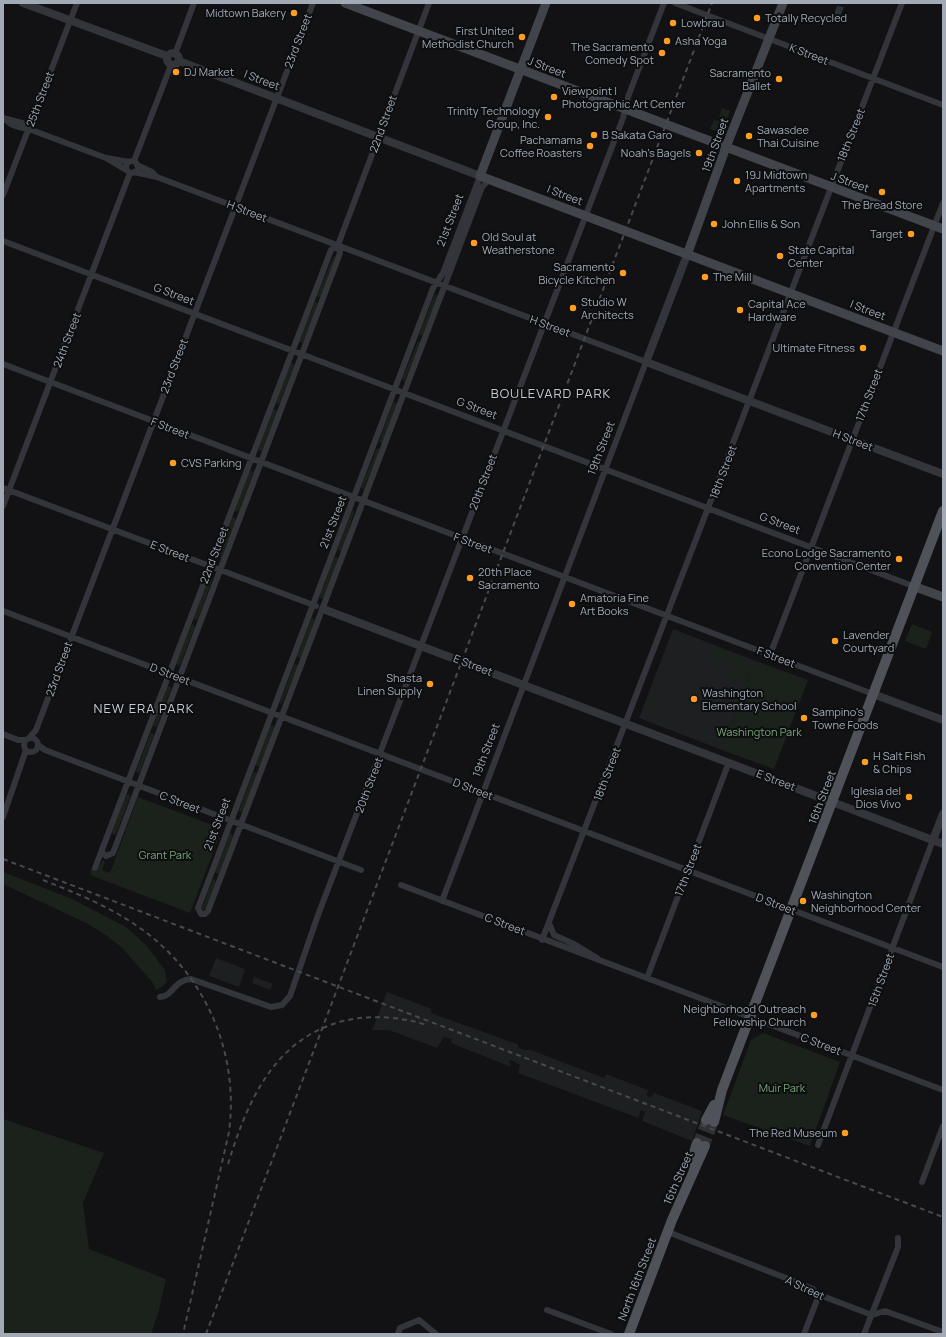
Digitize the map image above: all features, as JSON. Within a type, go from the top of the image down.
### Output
[{"type":"main road","name":"J Street","points":[[345,3],[726,147],[830,188],[939,228]]},
{"type":"main road","name":"21st Street","points":[[480,176],[546,3]]},
{"type":"main road","name":"19th Street","points":[[687,254],[726,147],[783,3]]},
{"type":"main road","name":"I Street","points":[[480,176],[943,351]]},
{"type":"main road","name":"16th Street","points":[[710,1121],[943,511]]},
{"type":"main road","name":"G Street","points":[[914,586],[943,597]]},
{"type":"main road","name":"16th Street","points":[[668,1232],[701,1145]]},
{"type":"main road","name":"North 16th Street","points":[[629,1334],[668,1232]]},
{"type":"street","name":"I Street","points":[[23,3],[480,176]]},
{"type":"street","name":"25th Street","points":[[3,195],[77,3]]},
{"type":"street","points":[[133,163],[138,168],[130,172],[126,166],[133,163],[194,3]]},
{"type":"street","name":"23rd Street","points":[[3,817],[234,206],[313,3]]},
{"type":"street","name":"22nd Street","points":[[102,849],[102,852],[106,856],[113,853],[340,253],[338,245],[429,3]]},
{"type":"street","name":"20th Street","points":[[160,997],[170,994],[178,983],[191,979],[201,981],[266,1005],[279,1006],[285,1003],[290,996],[302,960],[585,216],[664,3]]},
{"type":"street","name":"K Street","points":[[675,3],[943,105]]},
{"type":"street","name":"18th Street","points":[[542,940],[627,723],[830,188],[902,3]]},
{"type":"street","name":"H Street","points":[[4,118],[22,123],[29,128],[106,158],[130,172],[157,177],[749,402],[943,474]]},
{"type":"street","name":"H Street","points":[[106,158],[133,163],[152,172],[157,177]]},
{"type":"street","name":"24th Street","points":[[3,506],[6,490],[51,383],[130,172]]},
{"type":"street","name":"21st Street","points":[[480,176],[443,273],[437,283],[395,390],[198,908],[201,914],[207,912],[221,878],[482,187],[489,180]]},
{"type":"street","name":"17th Street","points":[[770,655],[894,332],[939,228],[943,203]]},
{"type":"street","name":"G Street","points":[[3,241],[914,586]]},
{"type":"street","name":"22nd Street","points":[[95,868],[330,250],[338,245]]},
{"type":"street","name":"19th Street","points":[[442,901],[687,254]]},
{"type":"street","name":"F Street","points":[[3,364],[943,720]]},
{"type":"street","name":"E Street","points":[[6,490],[524,684],[943,844]]},
{"type":"street","name":"D Street","points":[[3,611],[943,967]]},
{"type":"street","name":"C Street","points":[[3,734],[361,870]]},
{"type":"street","name":"17th Street","points":[[647,978],[729,762]]},
{"type":"street","name":"15th Street","points":[[818,1145],[943,814]]},
{"type":"street","points":[[211,874],[221,878]]},
{"type":"street","name":"C Street","points":[[401,885],[542,940],[943,1090]]},
{"type":"street","name":"C Street","points":[[549,921],[554,935],[574,944],[609,965]]},
{"type":"street","points":[[922,1182],[943,1126]]},
{"type":"street","name":"A Street","points":[[668,1232],[791,1280],[813,1290],[817,1294],[872,1315],[885,1311],[943,1332]]},
{"type":"street","points":[[864,1334],[898,1247],[898,1238]]},
{"type":"street","points":[[804,1334],[817,1300],[817,1294]]},
{"type":"street","points":[[547,1310],[611,1334]]},
{"type":"street","points":[[398,1334],[400,1328],[419,1320],[436,1334]]},
{"type":"shaded area","points":[[837,6],[844,7],[839,19],[834,14]]},
{"type":"shaded area","name":"Washington Elementary School","points":[[673,629],[756,661],[722,750],[639,718]]},
{"type":"shaded area","points":[[216,958],[245,969],[239,987],[209,976]]},
{"type":"shaded area","points":[[254,977],[273,984],[270,990],[252,983]]},
{"type":"shaded area","points":[[387,992],[432,1009],[431,1013],[517,1044],[519,1048],[524,1050],[531,1050],[604,1078],[606,1074],[648,1090],[647,1096],[651,1097],[654,1093],[702,1111],[692,1141],[642,1121],[645,1112],[641,1110],[638,1118],[518,1073],[520,1065],[509,1059],[511,1067],[451,1043],[452,1039],[444,1037],[437,1048],[389,1030],[372,1030]]},
{"type":"green space","points":[[722,108],[730,111],[722,133],[710,129],[714,120],[718,121]]},
{"type":"green space","points":[[334,255],[335,258],[321,296],[318,297],[317,295]]},
{"type":"green space","points":[[436,294],[438,296],[423,335],[421,336],[419,334]]},
{"type":"green space","points":[[315,302],[317,302],[318,305],[303,342],[301,343],[299,341]]},
{"type":"green space","points":[[418,341],[421,342],[404,382],[402,379]]},
{"type":"green space","points":[[293,363],[294,366],[280,403],[277,404],[276,402],[290,364]]},
{"type":"green space","points":[[393,403],[397,403],[383,443],[380,443],[379,441]]},
{"type":"green space","points":[[275,409],[277,412],[262,450],[260,451],[258,449],[272,411]]},
{"type":"green space","points":[[378,448],[380,450],[363,490],[361,487]]},
{"type":"green space","points":[[252,470],[253,473],[239,511],[236,512],[235,509],[249,472]]},
{"type":"green space","points":[[355,510],[342,550],[339,551],[338,549],[352,511]]},
{"type":"green space","points":[[232,517],[236,520],[221,558],[219,558],[217,556]]},
{"type":"green space","points":[[337,557],[338,559],[324,598],[321,599],[320,596],[334,558]]},
{"type":"green space","points":[[211,578],[212,581],[198,619],[195,620],[194,617],[208,580]]},
{"type":"green space","points":[[314,618],[315,620],[301,658],[298,658],[297,656],[311,619]]},
{"type":"green space","points":[[193,624],[195,627],[180,665],[178,666],[176,663]]},
{"type":"green space","points":[[912,624],[932,632],[926,649],[905,641]]},
{"type":"green space","points":[[714,646],[748,659],[732,665],[728,657],[713,664],[710,659]]},
{"type":"green space","name":"Washington Park","points":[[756,661],[808,680],[774,769],[722,750],[724,743],[719,734],[723,729],[728,731],[731,721],[733,722],[736,713],[733,705],[740,703],[741,700],[736,689],[747,684],[750,678],[745,666]]},
{"type":"green space","points":[[296,664],[298,666],[281,705],[280,702],[294,665]]},
{"type":"green space","points":[[743,665],[748,675],[732,682],[728,672]]},
{"type":"green space","points":[[167,686],[170,686],[171,689],[157,726],[154,727],[153,725]]},
{"type":"green space","points":[[652,698],[659,704],[652,709],[645,705],[647,701]]},
{"type":"green space","points":[[273,725],[274,728],[260,766],[257,766],[256,764],[270,726]]},
{"type":"green space","points":[[152,733],[154,735],[140,772],[137,773],[136,771],[150,734]]},
{"type":"green space","points":[[255,772],[257,774],[243,811],[240,812],[239,810],[253,773]]},
{"type":"green space","points":[[129,794],[130,797],[116,834],[113,835],[112,832],[126,795]]},
{"type":"green space","name":"Grant Park","points":[[138,797],[218,827],[220,834],[190,913],[90,875],[91,868],[97,870],[103,860],[105,862],[102,870],[110,873]]},
{"type":"green space","points":[[232,833],[233,836],[219,873],[216,874],[215,871],[229,834]]},
{"type":"green space","points":[[3,872],[70,898],[126,927],[146,945],[165,970],[167,982],[156,990],[153,983],[122,948],[106,935],[86,923],[3,884]]},
{"type":"green space","points":[[214,879],[216,882],[206,908],[203,910],[202,908],[212,880]]},
{"type":"green space","name":"Muir Park","points":[[763,1033],[840,1062],[810,1146],[723,1115],[751,1040]]},
{"type":"green space","points":[[3,1119],[104,1153],[83,1203],[89,1249],[166,1279],[159,1310],[151,1334],[3,1334]]},
{"type":"tunnel","points":[[697,1143],[706,1120]]},
{"type":"tunnel","points":[[705,1146],[714,1122]]},
{"type":"railway","points":[[206,1334],[712,3]]},
{"type":"railway","points":[[3,859],[943,1217]]},
{"type":"railway","points":[[43,880],[110,910],[131,922],[156,941],[178,962],[196,986],[211,1013],[222,1041],[228,1070],[231,1101],[229,1132],[183,1334]]},
{"type":"railway","points":[[228,1164],[245,1116],[257,1092],[271,1070],[286,1053],[303,1039],[322,1029],[341,1022],[362,1018],[383,1017],[427,1025]]},
{"type":"place","name":"Midtown Bakery","points":[[294,13]]},
{"type":"place","name":"Totally Recycled","points":[[757,18]]},
{"type":"place","name":"Lowbrau","points":[[673,23]]},
{"type":"place","name":"First United Methodist Church","points":[[522,37]]},
{"type":"place","name":"Asha Yoga","points":[[667,41]]},
{"type":"place","name":"The Sacramento Comedy Spot","points":[[662,53]]},
{"type":"place","name":"DJ Market","points":[[176,72]]},
{"type":"place","name":"Sacramento Ballet","points":[[779,79]]},
{"type":"place","name":"Viewpoint | Photographic Art Center","points":[[554,97]]},
{"type":"place","name":"Trinity Technology Group, Inc.","points":[[548,117]]},
{"type":"place","name":"B Sakata Garo","points":[[594,135]]},
{"type":"place","name":"Sawasdee Thai Cuisine","points":[[749,136]]},
{"type":"place","name":"Pachamama Coffee Roasters","points":[[590,146]]},
{"type":"place","name":"Noah's Bagels","points":[[699,153]]},
{"type":"place","name":"19J Midtown Apartments","points":[[737,181]]},
{"type":"place","name":"The Bread Store","points":[[882,192]]},
{"type":"place","name":"John Ellis & Son","points":[[714,224]]},
{"type":"place","name":"Target","points":[[911,234]]},
{"type":"place","name":"Old Soul at Weatherstone","points":[[474,243]]},
{"type":"place","name":"State Capital Center","points":[[780,256]]},
{"type":"place","name":"Sacramento Bicycle Kitchen","points":[[623,273]]},
{"type":"place","name":"The Mill","points":[[705,277]]},
{"type":"place","name":"Studio W Architects","points":[[573,308]]},
{"type":"place","name":"Capital Ace Hardware","points":[[740,310]]},
{"type":"place","name":"Ultimate Fitness","points":[[863,348]]},
{"type":"place","name":"CVS Parking","points":[[173,463]]},
{"type":"place","name":"Econo Lodge Sacramento Convention Center","points":[[899,559]]},
{"type":"place","name":"20th Place Sacramento","points":[[470,578]]},
{"type":"place","name":"Amatoria Fine Art Books","points":[[572,604]]},
{"type":"place","name":"Lavender Courtyard","points":[[835,641]]},
{"type":"place","name":"Shasta Linen Supply","points":[[430,684]]},
{"type":"place","name":"Washington Elementary School","points":[[694,699]]},
{"type":"place","name":"Sampino's Towne Foods","points":[[804,718]]},
{"type":"place","name":"H Salt Fish & Chips","points":[[865,762]]},
{"type":"place","name":"Iglesia del Dios Vivo","points":[[909,797]]},
{"type":"place","name":"Washington Neighborhood Center","points":[[803,901]]},
{"type":"place","name":"Neighborhood Outreach Fellowship Church","points":[[814,1015]]},
{"type":"place","name":"The Red Museum","points":[[845,1133]]},
{"type":"district","name":"BOULEVARD PARK","points":[[551,393]]},
{"type":"district","name":"NEW ERA PARK","points":[[144,708]]}]
